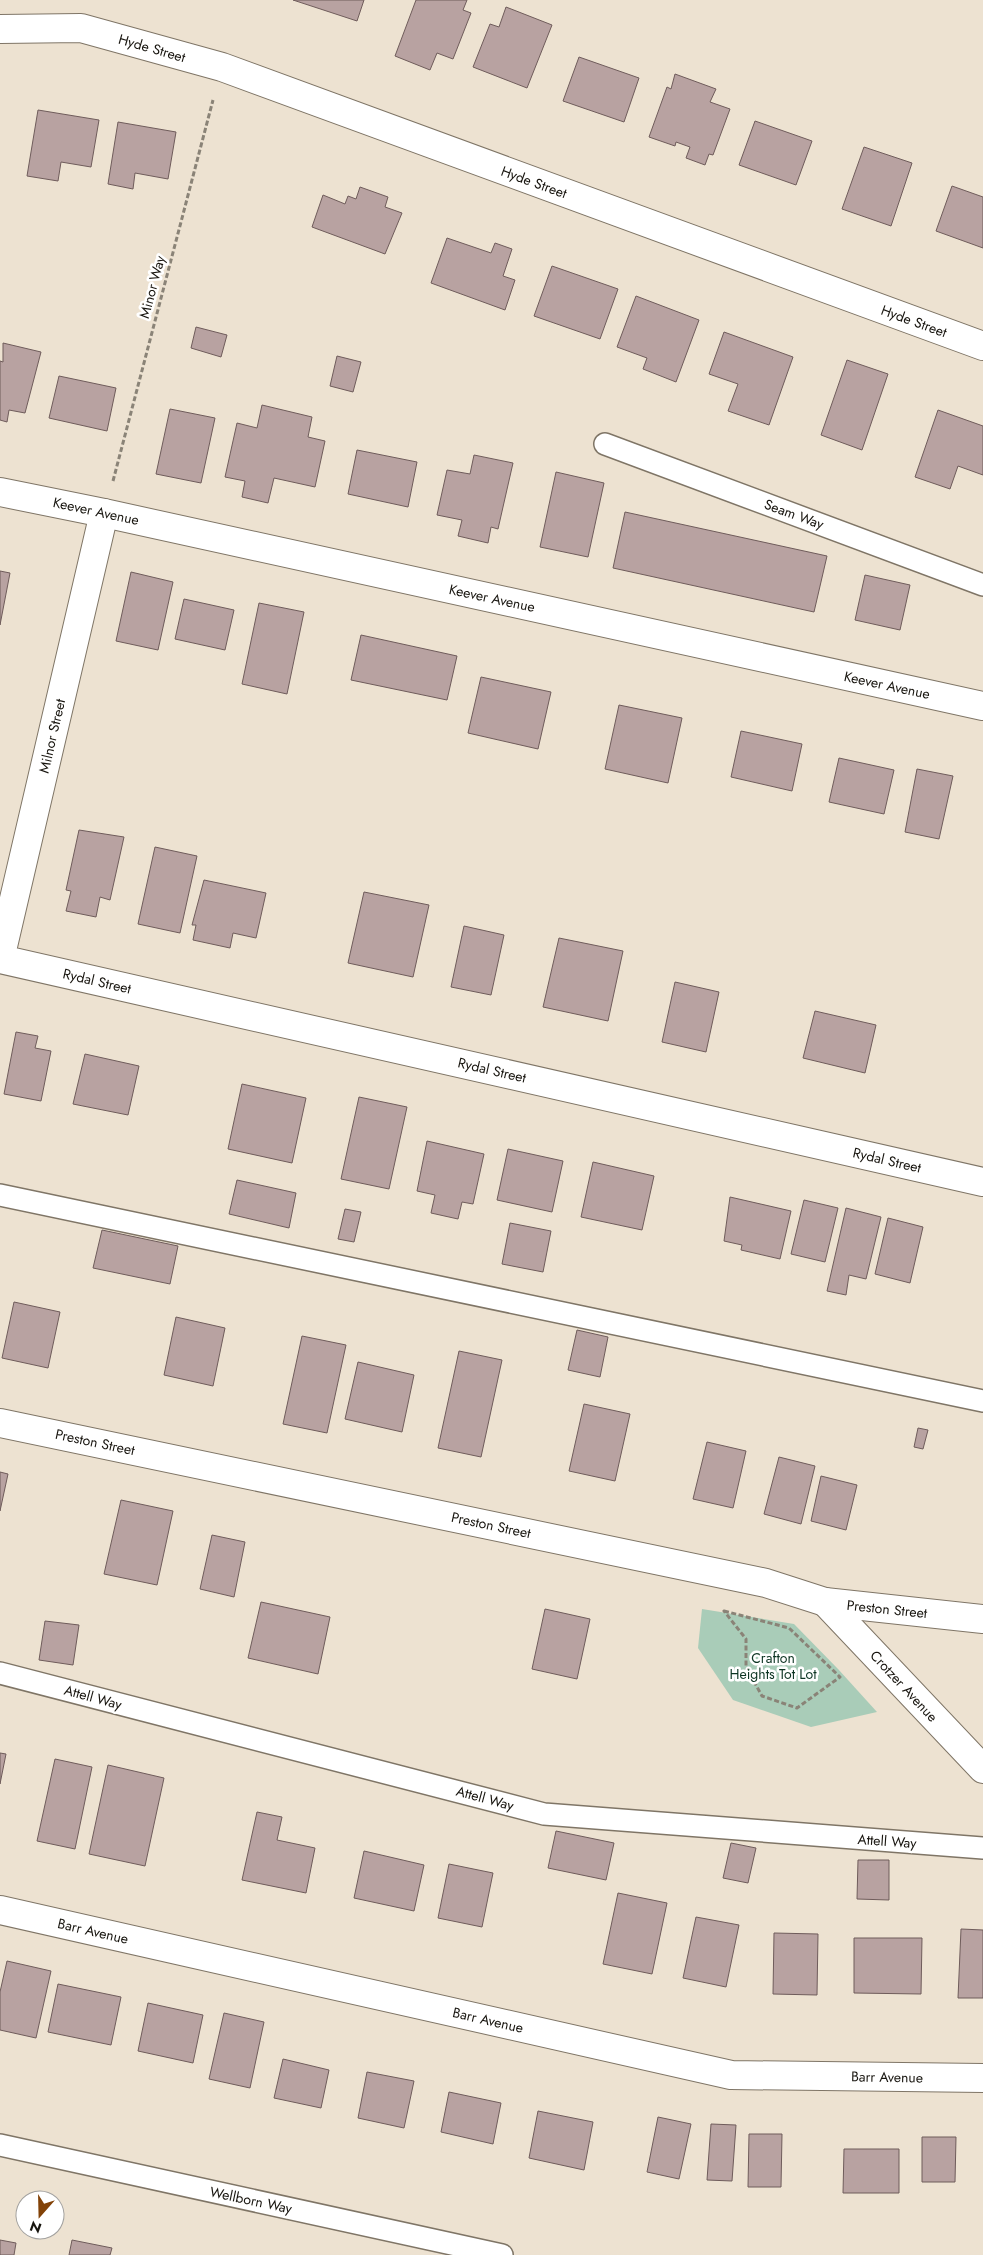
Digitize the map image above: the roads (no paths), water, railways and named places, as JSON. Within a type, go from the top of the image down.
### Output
[{"type":"street","name":"Hyde Street","points":[[0,29],[81,28],[222,67],[983,346]]},
{"type":"street","name":"Keever Avenue","points":[[0,492],[104,513],[983,706]]},
{"type":"street","name":"Milnor Street","points":[[0,959],[104,513]]},
{"type":"street","name":"Rydal Street","points":[[0,959],[983,1182]]},
{"type":"street","name":"Preston Street","points":[[0,1423],[766,1583],[825,1602],[983,1619]]},
{"type":"street","name":"Crotzer Avenue","points":[[825,1602],[983,1770]]},
{"type":"street","name":"Barr Avenue","points":[[0,1910],[731,2075],[983,2078]]},
{"type":"lane","name":"Seam Way","points":[[605,444],[983,585]]},
{"type":"lane","points":[[0,1194],[983,1401]]},
{"type":"lane","name":"Attell Way","points":[[0,1672],[544,1814],[983,1848]]},
{"type":"lane","name":"Wellborn Way","points":[[0,2145],[502,2255]]},
{"type":"park label","name":"Crafton Heights Tot Lot","points":[[773,1666]]}]
